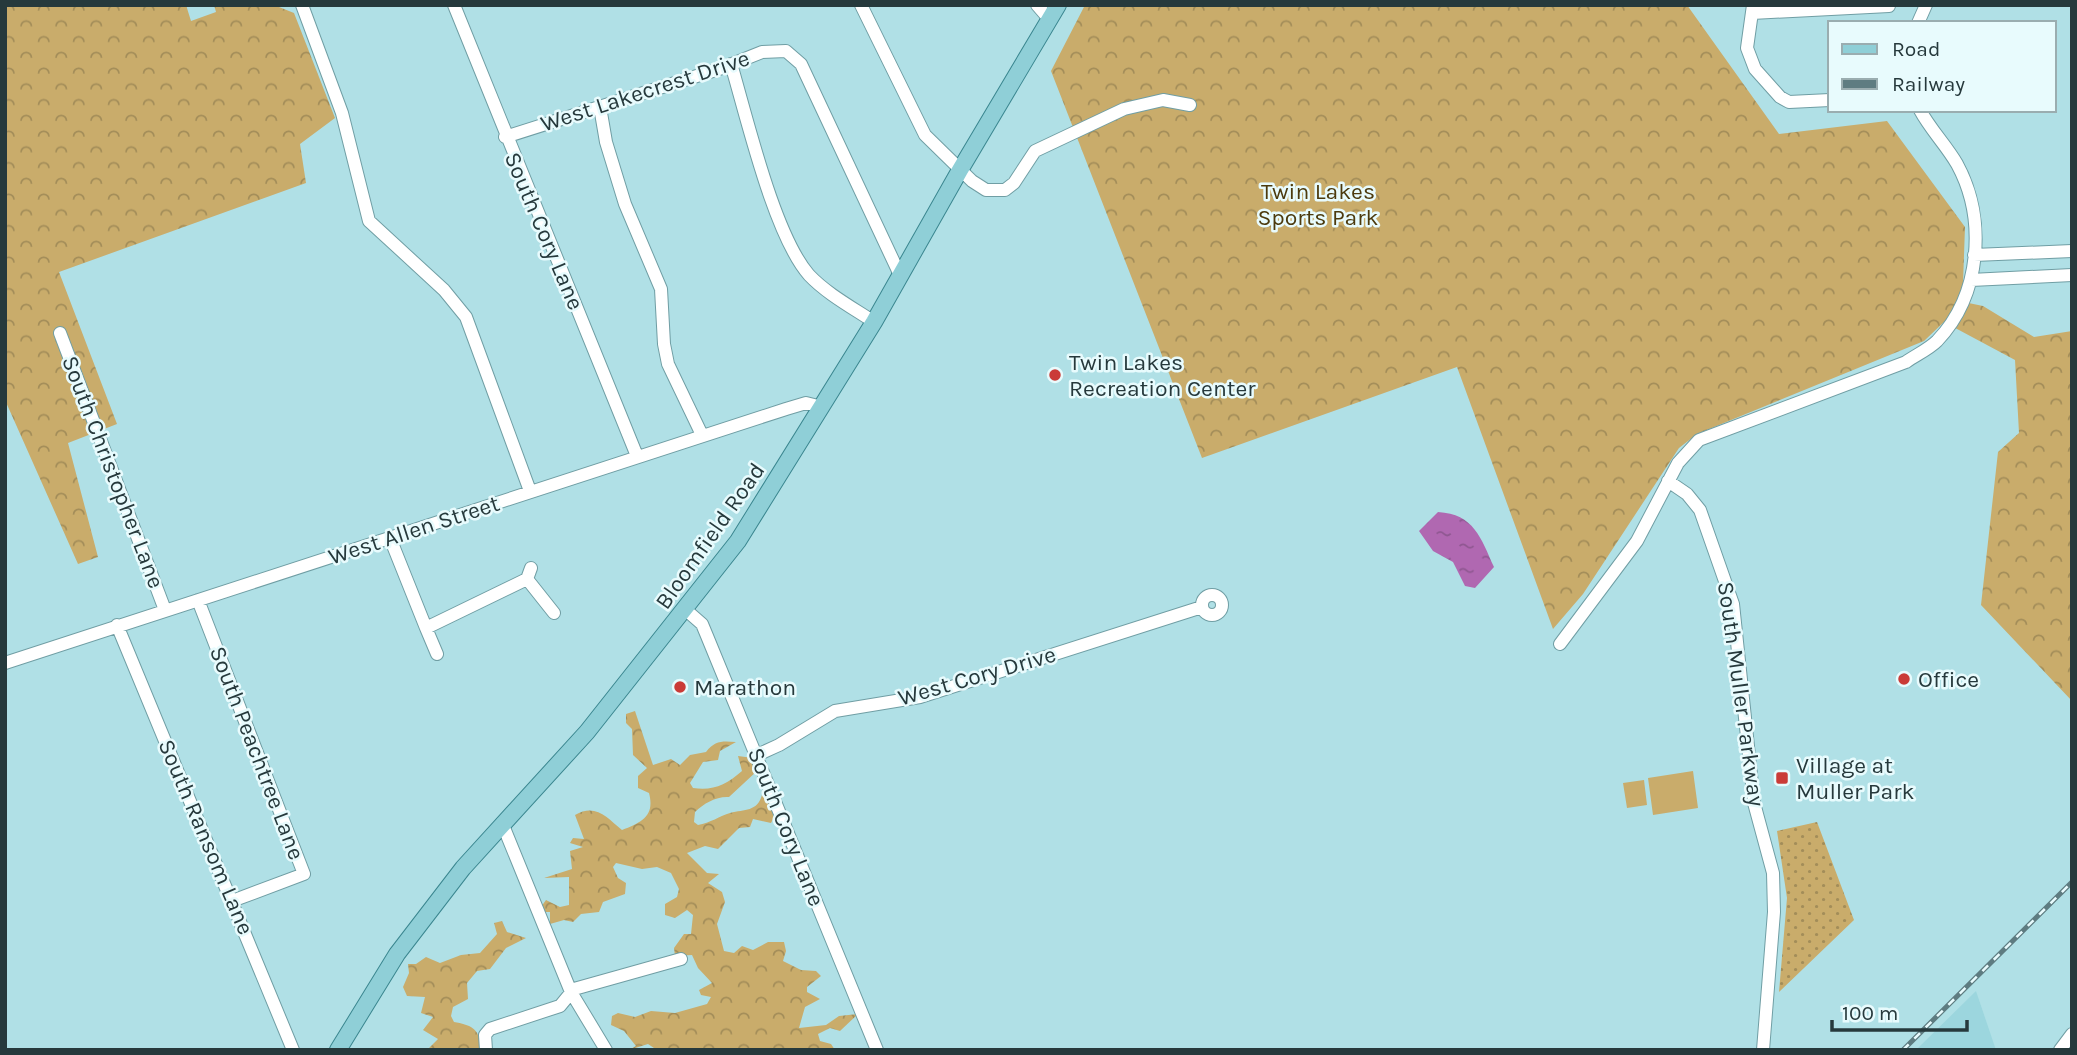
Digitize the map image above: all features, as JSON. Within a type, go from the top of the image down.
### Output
[{"type":"main road","name":"Bloomfield Road","points":[[338,1050],[397,954],[463,868],[587,732],[738,541],[874,322],[1058,5]]},
{"type":"street","points":[[302,5],[342,113],[369,221],[444,290],[466,317],[530,491]]},
{"type":"street","name":"South Cory Lane","points":[[453,5],[637,456]]},
{"type":"street","points":[[861,5],[925,135],[980,187],[1002,192],[1014,183],[1035,151],[1124,108],[1163,100],[1190,105]]},
{"type":"street","points":[[1037,5],[1050,20]]},
{"type":"street","points":[[1919,21],[1926,5]]},
{"type":"street","points":[[1828,100],[1793,103],[1780,97],[1749,58],[1747,42],[1753,9],[1888,6]]},
{"type":"street","name":"West Lakecrest Drive","points":[[505,138],[772,49],[786,51],[801,64],[900,275]]},
{"type":"street","points":[[732,64],[771,196],[803,266],[820,284],[874,322]]},
{"type":"street","points":[[600,107],[606,142],[625,204],[661,289],[668,365],[702,435]]},
{"type":"street","points":[[1560,644],[1637,541],[1684,456],[1709,435],[1890,369],[1936,343],[1952,322],[1971,281],[1976,222],[1971,199],[1957,164],[1921,112]]},
{"type":"street","points":[[1974,255],[2072,251]]},
{"type":"street","points":[[1971,281],[2072,275]]},
{"type":"street","name":"South Christopher Lane","points":[[60,333],[165,610]]},
{"type":"street","name":"West Allen Street","points":[[5,663],[702,435],[806,403],[822,407]]},
{"type":"street","name":"South Muller Parkway","points":[[1668,481],[1687,494],[1700,510],[1733,604],[1754,803],[1773,873],[1774,912],[1763,1050]]},
{"type":"street","points":[[390,538],[437,654]]},
{"type":"street","points":[[426,628],[529,573],[554,614]]},
{"type":"street","name":"South Peachtree Lane","points":[[198,600],[304,874],[232,901]]},
{"type":"street","name":"West Cory Drive","points":[[757,755],[835,711],[920,697],[1202,607]]},
{"type":"street","name":"South Cory Lane","points":[[686,610],[702,624],[877,1050]]},
{"type":"street","name":"South Ransom Lane","points":[[117,625],[293,1050]]},
{"type":"street","points":[[502,823],[571,992],[606,1050]]},
{"type":"street","points":[[486,1049],[485,1035],[491,1029],[560,1006],[571,992],[681,959]]},
{"type":"street","points":[[2060,1050],[2072,1034]]},
{"type":"shaded area","points":[[1976,991],[1996,1050],[1916,1050]]},
{"type":"green space","points":[[5,5],[186,5],[191,21],[216,12],[214,5],[274,5],[294,13],[335,118],[300,144],[306,183],[59,272],[117,424],[68,443],[98,557],[78,564],[5,400]]},
{"type":"green space","name":"Twin Lakes Sports Park","points":[[1085,5],[1687,5],[1779,134],[1887,121],[1965,227],[1963,284],[1959,301],[1983,306],[2034,337],[2072,331],[2072,701],[1981,605],[1998,452],[2019,433],[2015,360],[1944,322],[1924,341],[1697,434],[1679,448],[1583,594],[1553,629],[1457,367],[1202,458],[1051,71]]},
{"type":"green space","points":[[635,711],[653,765],[671,759],[680,765],[690,755],[706,752],[716,743],[736,742],[720,751],[718,760],[703,762],[690,783],[693,788],[707,789],[725,783],[742,771],[738,756],[753,758],[757,771],[729,797],[715,799],[695,812],[694,822],[698,825],[750,809],[762,795],[768,797],[774,817],[771,823],[753,819],[750,827],[739,828],[718,849],[705,846],[687,853],[707,873],[719,874],[708,883],[722,892],[725,902],[717,924],[724,951],[734,953],[742,946],[753,950],[768,942],[784,942],[786,951],[783,961],[801,970],[816,971],[821,976],[807,987],[807,992],[820,999],[805,1007],[799,1028],[826,1025],[839,1016],[858,1014],[840,1031],[830,1028],[818,1034],[820,1041],[831,1044],[835,1050],[657,1050],[648,1044],[629,1050],[636,1046],[624,1031],[611,1025],[612,1016],[618,1013],[635,1017],[651,1011],[675,1013],[707,1004],[711,997],[701,995],[699,990],[712,983],[698,968],[692,955],[675,956],[674,948],[684,934],[691,934],[693,915],[687,910],[675,918],[665,915],[665,904],[677,897],[679,889],[671,873],[657,867],[642,869],[616,863],[613,867],[618,878],[626,883],[625,894],[603,902],[599,912],[581,914],[573,922],[564,920],[550,924],[550,912],[543,912],[541,907],[546,900],[560,907],[569,905],[569,877],[544,878],[572,869],[570,851],[583,847],[570,843],[573,838],[584,839],[575,815],[595,811],[622,830],[641,821],[648,813],[649,793],[638,788],[638,776],[647,768],[633,755],[632,729],[626,723],[626,714]]},
{"type":"green space","points":[[1693,771],[1698,808],[1653,815],[1648,778]]},
{"type":"green space","points":[[1644,780],[1647,805],[1627,808],[1623,783]]},
{"type":"green space","points":[[1817,822],[1854,920],[1779,992],[1787,898],[1777,831]]},
{"type":"green space","points":[[502,921],[507,932],[526,938],[506,948],[490,969],[477,971],[467,983],[468,999],[453,1007],[451,1016],[454,1022],[466,1025],[477,1033],[479,1050],[427,1050],[438,1039],[423,1030],[433,1017],[421,1013],[425,997],[407,996],[403,987],[409,973],[408,964],[416,964],[426,957],[440,963],[461,955],[480,953],[497,934],[494,923]]},
{"type":"water","points":[[1438,512],[1460,517],[1475,529],[1485,546],[1494,567],[1475,588],[1465,586],[1453,562],[1433,551],[1419,531]]},
{"type":"railway","points":[[1903,1050],[2072,882]]},
{"type":"place","name":"Twin Lakes Recreation Center","points":[[1055,375]]},
{"type":"place","name":"Office","points":[[1904,679]]},
{"type":"place","name":"Marathon","points":[[680,687]]},
{"type":"place","name":"Village at Muller Park","points":[[1782,778]]}]
